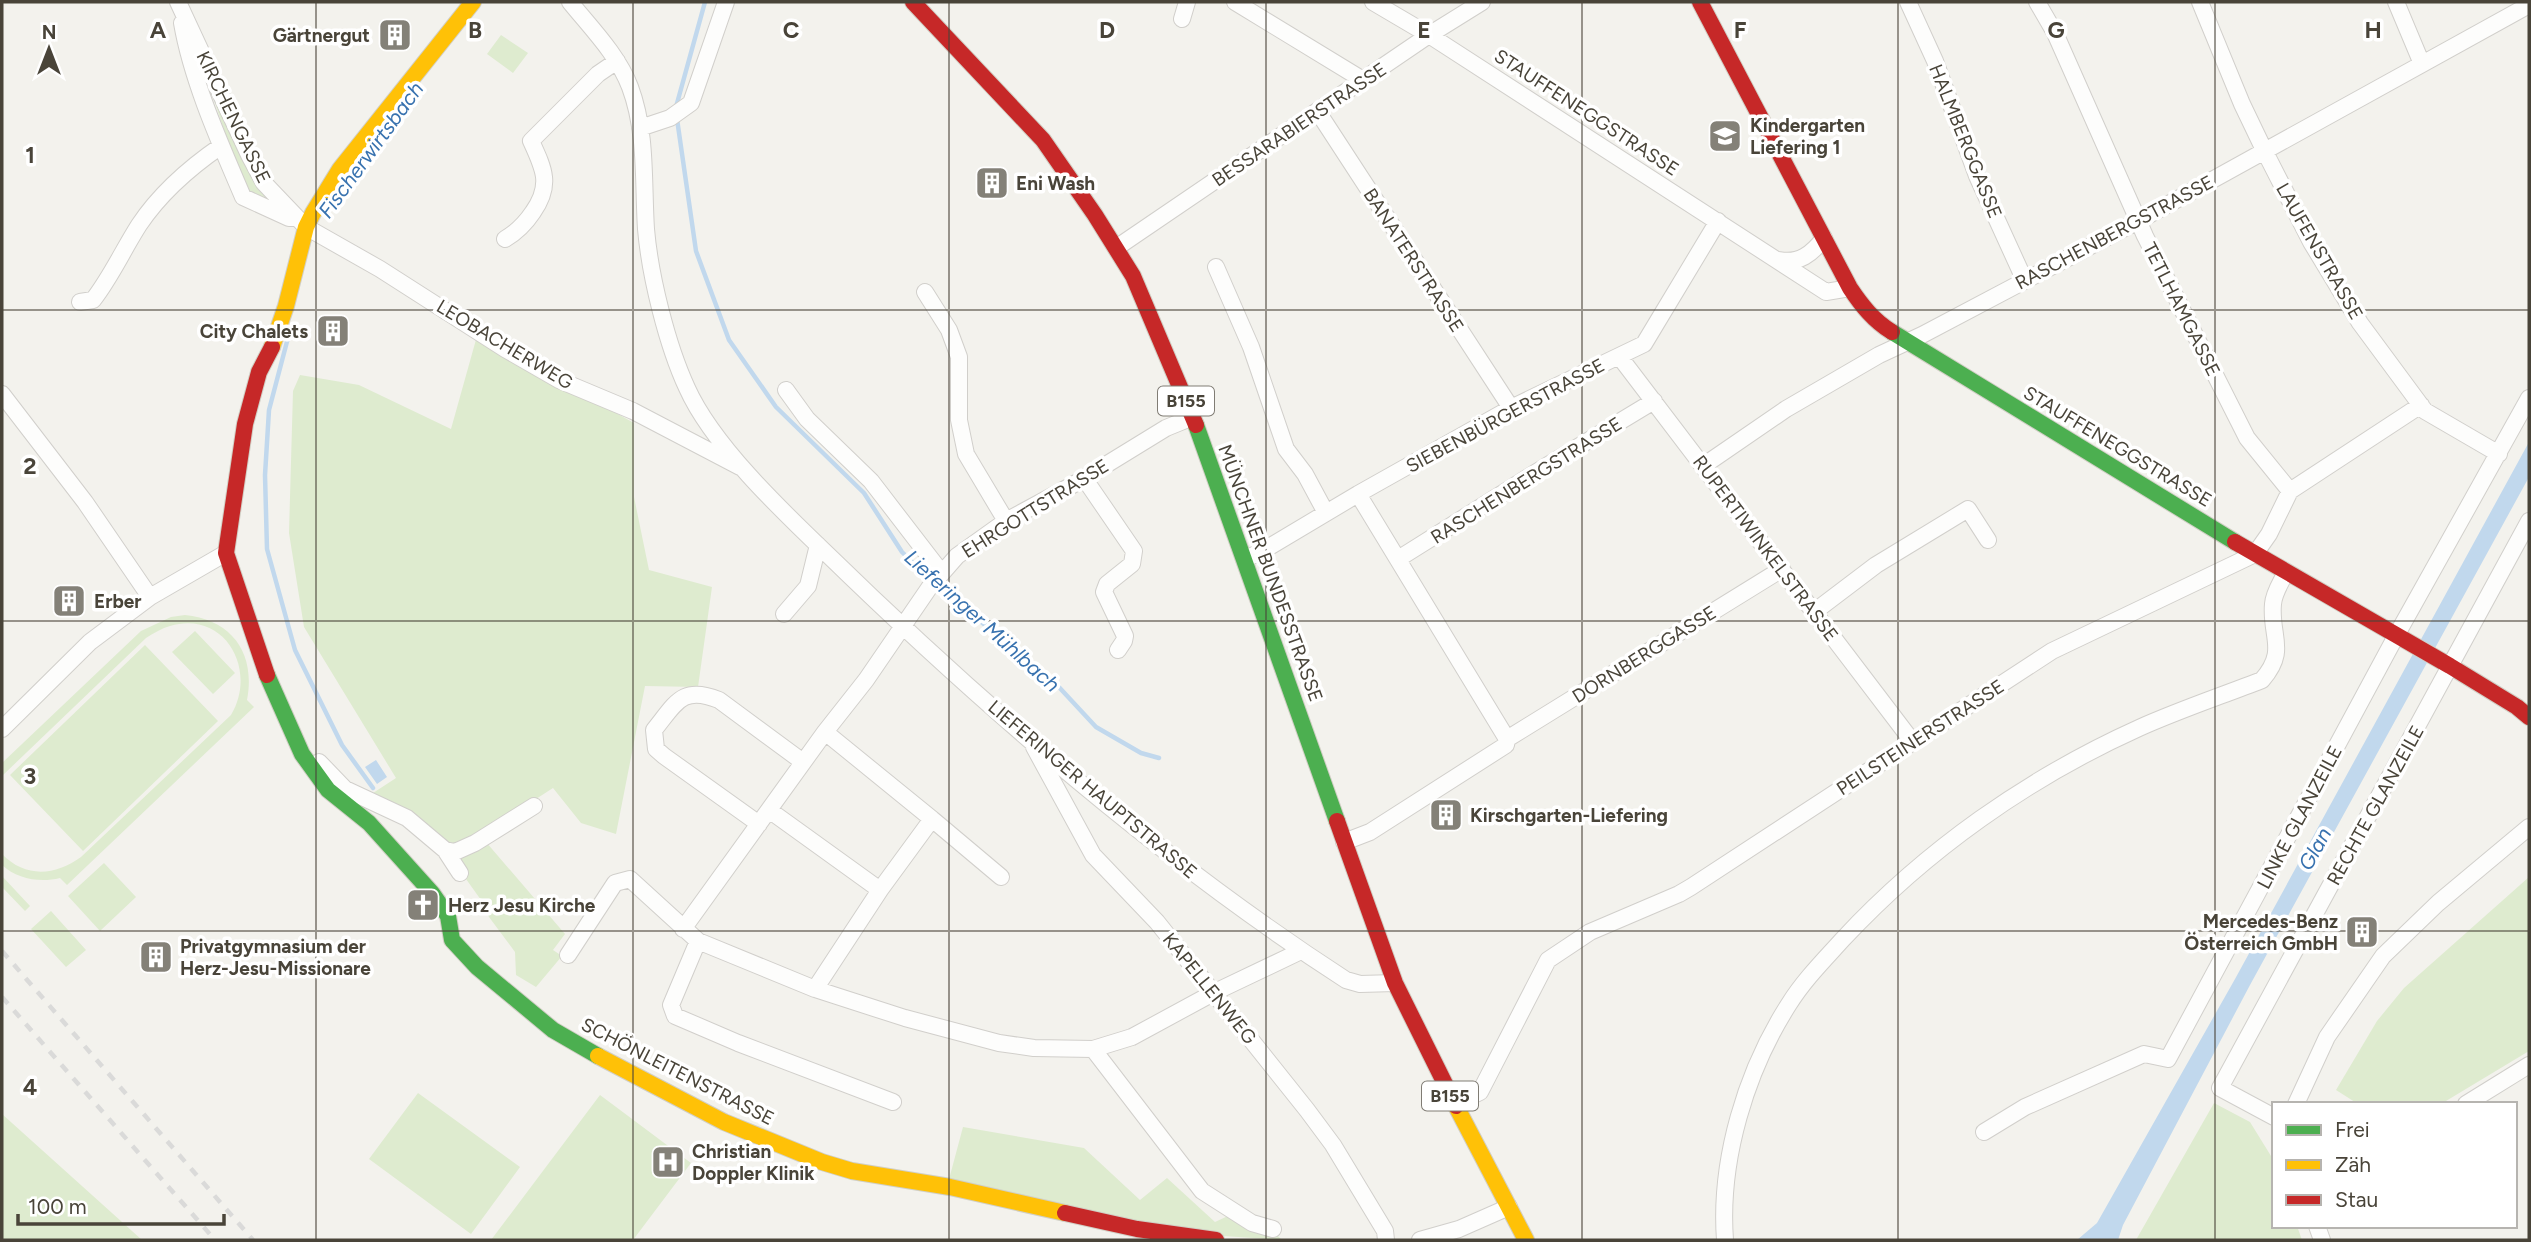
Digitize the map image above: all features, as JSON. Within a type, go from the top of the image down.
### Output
[{"type":"street","points":[[2,729],[78,654],[114,624],[150,597],[226,553],[245,424],[259,372],[272,348],[286,306],[302,222],[340,169],[472,2]]},
{"type":"street","name":"LIEFERINGER HAUPTSTRASSE","points":[[570,2],[617,61],[633,96],[640,128],[651,267],[673,349],[687,389],[713,430],[745,470],[902,627],[1119,814],[1230,901],[1346,980],[1360,984],[1395,983]]},
{"type":"street","points":[[640,128],[676,115],[691,103],[726,2]]},
{"type":"street","name":"MÜNCHNER BUNDESSTRASSE","points":[[913,2],[1020,113],[1066,172],[1133,276],[1193,417],[1395,983]]},
{"type":"street","points":[[1182,19],[1187,2]]},
{"type":"street","points":[[1235,2],[1363,80]]},
{"type":"street","name":"STAUFFENEGGSTRASSE","points":[[1373,2],[1429,35],[1826,292],[1850,288],[1863,308],[1879,324],[1906,343],[2255,554],[2527,708]]},
{"type":"street","name":"BESSARABIERSTRASSE","points":[[1116,248],[1429,35],[1482,2]]},
{"type":"street","points":[[1700,2],[1850,288]]},
{"type":"street","name":"HALMBERGGASSE","points":[[1908,2],[1935,61],[1977,176],[2024,279]]},
{"type":"street","name":"TETLHAMGASSE","points":[[2037,2],[2055,33],[2138,220],[2247,438],[2290,491]]},
{"type":"street","name":"LAUFENSTRASSE","points":[[2200,2],[2265,152],[2311,242],[2360,323],[2425,411],[2499,454]]},
{"type":"street","points":[[2396,2],[2422,64]]},
{"type":"street","name":"RASCHENBERGSTRASSE","points":[[1703,466],[1832,381],[2265,152],[2529,5]]},
{"type":"street","name":"KIRCHENGASSE","points":[[179,6],[264,183],[302,222]]},
{"type":"street","name":"KIRCHENGASSE","points":[[179,6],[186,46],[221,146],[243,197],[302,222]]},
{"type":"street","points":[[505,239],[528,219],[541,201],[545,190],[541,162],[531,141],[598,74],[617,61]]},
{"type":"street","name":"BANATERSTRASSE","points":[[1318,112],[1511,408]]},
{"type":"street","name":"KIRCHENGASSE","points":[[80,302],[93,300],[101,290],[139,225],[160,196],[195,163],[221,146]]},
{"type":"street","name":"SIEBENBÜRGERSTRASSE","points":[[1244,559],[1511,408],[1644,344],[1718,221]]},
{"type":"street","name":"LEOBACHERWEG","points":[[302,222],[559,380],[633,411],[745,470]]},
{"type":"street","points":[[1777,259],[1790,262],[1802,258],[1824,238]]},
{"type":"street","points":[[1216,267],[1251,347],[1286,449],[1305,474],[1326,513]]},
{"type":"street","points":[[925,292],[948,330],[959,357],[959,420],[966,454],[1006,521]]},
{"type":"street","name":"RUPERTIWINKELSTRASSE","points":[[1619,356],[1912,741]]},
{"type":"street","points":[[786,390],[807,418],[871,481],[936,579]]},
{"type":"street","points":[[2,394],[85,502],[150,597]]},
{"type":"street","name":"LINKE GLANZEILE","points":[[1984,1132],[2049,1095],[2144,1054],[2168,1059],[2401,639],[2529,398]]},
{"type":"street","name":"RASCHENBERGSTRASSE","points":[[1398,559],[1654,401]]},
{"type":"street","points":[[2255,554],[2269,534],[2290,491],[2421,405]]},
{"type":"street","name":"EHRGOTTSTRASSE","points":[[683,929],[825,732],[866,680],[936,579],[971,544],[1006,521],[1059,493],[1166,428],[1193,417]]},
{"type":"street","points":[[1081,480],[1133,547],[1134,561],[1107,584],[1104,592],[1125,636],[1118,650]]},
{"type":"street","points":[[1358,494],[1507,739]]},
{"type":"street","points":[[1814,612],[1876,565],[1968,509],[1988,540]]},
{"type":"street","name":"RECHTE GLANZEILE","points":[[2272,1116],[2220,1088],[2529,521]]},
{"type":"street","points":[[783,614],[808,586],[818,545]]},
{"type":"street","name":"SCHÖNLEITENSTRASSE","points":[[226,553],[272,690],[302,754],[328,790],[369,823],[443,908],[448,916],[452,940],[477,967],[552,1030],[618,1069],[724,1122],[822,1162],[852,1171],[950,1187],[1137,1229],[1216,1240]]},
{"type":"street","name":"PEILSTEINERSTRASSE","points":[[1455,1104],[1480,1091],[1543,970],[1590,932],[1679,894],[2052,651],[2255,554]]},
{"type":"street","name":"DORNBERGGASSE","points":[[1344,842],[1370,832],[1506,745],[1507,739],[1782,569]]},
{"type":"street","points":[[1725,1240],[1728,1163],[1735,1127],[1762,1055],[1799,989],[1881,898],[1950,840],[2049,775],[2139,728],[2262,680],[2273,667],[2277,652],[2273,607],[2275,592],[2286,572]]},
{"type":"street","points":[[758,824],[656,749],[654,730],[683,698],[691,694],[707,695],[719,700],[803,762]]},
{"type":"street","points":[[825,732],[1001,877]]},
{"type":"street","name":"SCHÖNLEITENSTRASSE","points":[[293,736],[345,789],[407,818],[445,850],[460,873]]},
{"type":"street","name":"KAPELLENWEG","points":[[1030,739],[1093,855],[1157,922],[1215,992],[1333,1145],[1385,1231],[1386,1240]]},
{"type":"street","points":[[445,850],[461,850],[534,806]]},
{"type":"street","points":[[769,810],[880,890]]},
{"type":"street","points":[[815,989],[880,890],[932,819]]},
{"type":"street","points":[[2297,1102],[2327,1037],[2383,956],[2438,903],[2529,827]]},
{"type":"street","points":[[568,955],[615,883],[630,879],[698,941],[815,989],[905,1018],[999,1043],[1066,1050],[1093,1049],[1132,1037],[1215,992],[1301,951]]},
{"type":"street","points":[[698,941],[671,1005],[675,1016],[893,1102]]},
{"type":"street","name":"B155","points":[[1395,983],[1526,1240]]},
{"type":"street","points":[[1093,1049],[1202,1191],[1252,1223],[1273,1229]]},
{"type":"street","points":[[2469,1102],[2529,1065]]},
{"type":"street","points":[[1420,1240],[1459,1229],[1508,1207]]},
{"type":"green space","points":[[501,35],[528,53],[513,73],[487,54]]},
{"type":"green space","points":[[202,65],[285,212],[248,191],[235,162]]},
{"type":"green space","points":[[477,336],[634,423],[634,497],[649,570],[712,587],[698,687],[645,686],[616,834],[581,823],[553,788],[480,835],[565,934],[553,950],[562,956],[536,987],[516,975],[515,952],[461,872],[370,795],[396,778],[304,627],[289,533],[293,391],[300,375],[359,385],[451,429]]},
{"type":"green space","points":[[185,615],[216,624],[237,642],[248,668],[247,700],[254,707],[67,885],[60,878],[29,879],[8,870],[2,865],[2,854],[20,867],[40,872],[61,868],[81,857],[231,715],[241,680],[238,663],[231,648],[221,635],[207,627],[190,623],[170,626],[146,638],[2,776],[2,763],[141,631],[171,617]]},
{"type":"green space","points":[[195,631],[235,673],[213,694],[172,652]]},
{"type":"green space","points":[[145,645],[218,721],[83,851],[10,775]]},
{"type":"green space","points":[[104,863],[136,897],[100,931],[68,896]]},
{"type":"green space","points":[[2,876],[30,906],[25,911],[2,887]]},
{"type":"green space","points":[[2529,877],[2529,1051],[2444,1102],[2355,1102],[2336,1090],[2377,1021],[2404,988]]},
{"type":"green space","points":[[51,911],[86,950],[66,967],[31,929]]},
{"type":"green space","points":[[418,1093],[520,1167],[471,1234],[369,1159]]},
{"type":"green space","points":[[600,1095],[691,1163],[633,1240],[491,1240]]},
{"type":"green space","points":[[2214,1103],[2250,1122],[2272,1158],[2272,1228],[2298,1228],[2302,1240],[2136,1240]]},
{"type":"green space","points":[[2,1114],[142,1240],[2,1240]]},
{"type":"green space","points":[[963,1127],[1084,1148],[1140,1200],[1167,1178],[1215,1222],[1230,1215],[1276,1234],[1282,1240],[1208,1235],[948,1183]]},
{"type":"water","name":"Glan","points":[[2529,442],[2529,477],[2250,985],[2123,1225],[2118,1240],[2077,1240],[2097,1223],[2235,979]]},
{"type":"water","points":[[376,760],[387,777],[377,784],[365,767]]},
{"type":"waterway","name":"Lieferinger Mühlbach","points":[[676,107],[705,2]]},
{"type":"waterway","name":"Lieferinger Mühlbach","points":[[677,119],[696,251],[729,340],[776,407],[864,493],[902,552],[931,581]]},
{"type":"waterway","name":"Fischerwirtsbach","points":[[289,334],[269,410],[265,475],[267,549],[295,650],[342,745],[373,788]]},
{"type":"waterway","name":"Lieferinger Mühlbach","points":[[937,586],[1057,685],[1096,727],[1141,753],[1159,758]]},
{"type":"railway","points":[[2,951],[253,1240]]},
{"type":"railway","points":[[2,997],[215,1240]]},
{"type":"traffic: fast","points":[[1892,332],[2235,542]]},
{"type":"traffic: fast","points":[[1196,425],[1337,821]]},
{"type":"traffic: fast","points":[[267,675],[302,754],[328,790],[369,823],[432,893],[448,916],[452,940],[477,967],[553,1030],[598,1056]]},
{"type":"traffic: slow","points":[[272,347],[286,306],[306,227],[313,213],[340,169],[473,2]]},
{"type":"traffic: slow","points":[[598,1056],[724,1122],[822,1162],[852,1171],[950,1187],[1065,1213]]},
{"type":"traffic: slow","points":[[1456,1106],[1526,1240]]},
{"type":"traffic: jam","points":[[913,2],[1043,140],[1095,215],[1133,276],[1196,425]]},
{"type":"traffic: jam","points":[[1700,2],[1850,288],[1869,313],[1892,332]]},
{"type":"traffic: jam","points":[[267,675],[226,553],[245,424],[259,372],[272,347]]},
{"type":"traffic: jam","points":[[2235,542],[2450,666],[2529,717]]},
{"type":"traffic: jam","points":[[1337,821],[1395,983],[1456,1106]]},
{"type":"traffic: jam","points":[[1065,1213],[1137,1229],[1216,1240]]},
{"type":"place","name":"Gärtnergut","points":[[395,35]]},
{"type":"place","name":"Kindergarten Liefering 1","points":[[1725,136]]},
{"type":"place","name":"Eni Wash","points":[[992,183]]},
{"type":"place","name":"City Chalets","points":[[333,331]]},
{"type":"place","name":"Erber","points":[[69,601]]},
{"type":"place","name":"Kirschgarten-Liefering","points":[[1446,815]]},
{"type":"place","name":"Herz Jesu Kirche","points":[[423,905]]},
{"type":"place","name":"Mercedes-Benz Österreich GmbH","points":[[2362,932]]},
{"type":"place","name":"Privatgymnasium der Herz-Jesu-Missionare","points":[[156,957]]},
{"type":"place","name":"Christian Doppler Klinik","points":[[668,1162]]}]
